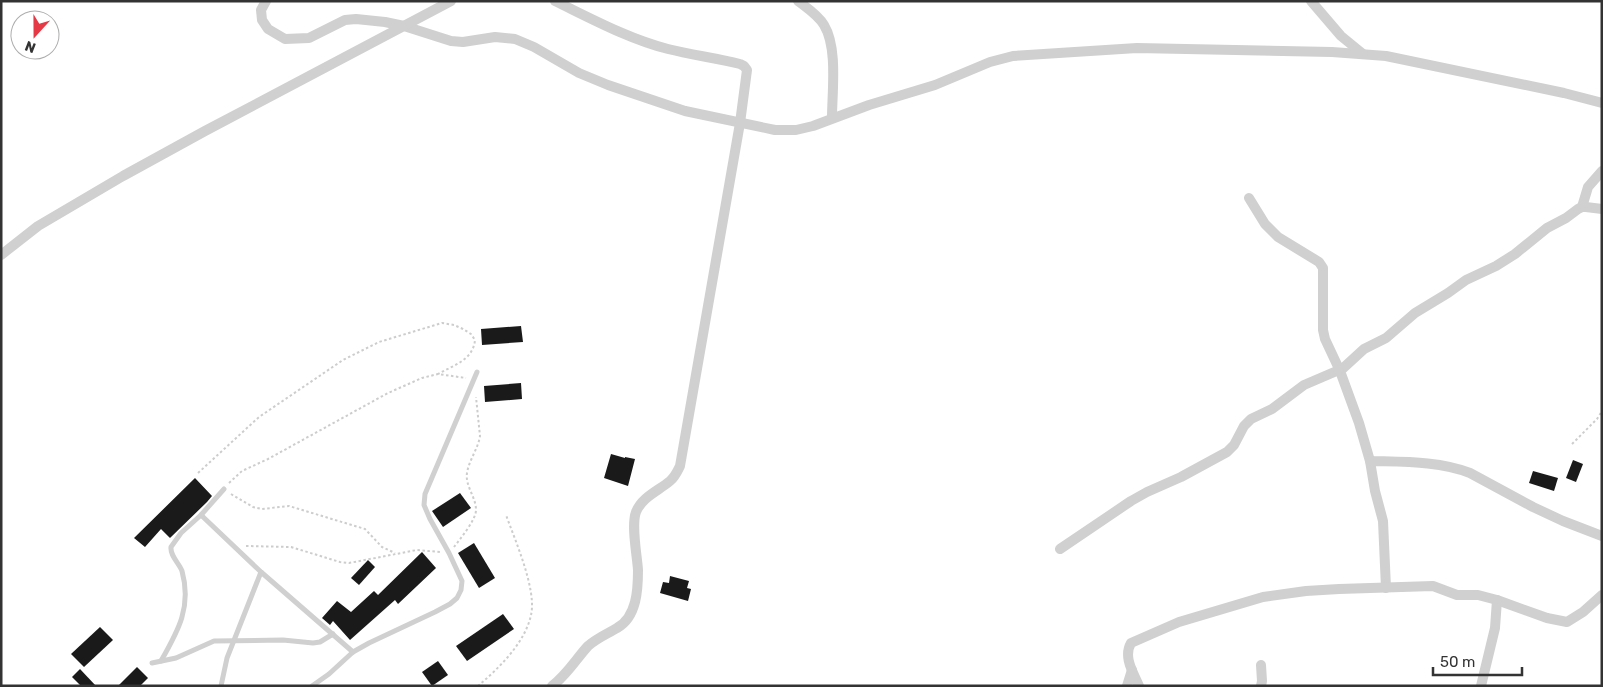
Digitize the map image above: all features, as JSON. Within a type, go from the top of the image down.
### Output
[{"type":"street","points":[[266,1],[262,10],[262,20],[268,29],[285,39],[309,38],[345,20],[356,19],[404,26],[451,41],[463,42],[495,37],[515,39],[534,47],[579,73],[608,85],[685,111],[775,130],[796,130],[935,85],[990,62],[1014,56],[1137,48],[1332,52],[1386,56],[1564,93],[1602,103]]},
{"type":"street","points":[[1,255],[38,226],[123,176],[205,130],[451,1]]},
{"type":"street","points":[[552,686],[594,641],[619,627],[629,617],[636,602],[638,571],[636,512],[649,496],[675,476],[680,466],[747,76],[747,70],[744,66],[649,43],[600,23],[555,1]]},
{"type":"street","points":[[798,1],[824,24],[827,32],[833,63],[832,118]]},
{"type":"street","points":[[1310,1],[1341,36],[1363,54]]},
{"type":"street","points":[[1060,549],[1131,501],[1227,452],[1234,445],[1241,430],[1251,419],[1272,409],[1304,385],[1339,370],[1359,353],[1386,338],[1415,313],[1466,280],[1496,266],[1515,254],[1547,228],[1582,207],[1588,188],[1602,171]]},
{"type":"street","points":[[1250,198],[1265,224],[1278,237],[1319,262],[1323,268],[1323,330],[1359,423],[1370,461],[1375,491],[1384,522],[1386,588]]},
{"type":"street","points":[[1582,207],[1602,209]]},
{"type":"street","points":[[1370,461],[1410,462],[1458,468],[1533,507],[1602,536]]},
{"type":"street","points":[[1139,686],[1127,654],[1131,643],[1179,622],[1263,597],[1314,590],[1432,586],[1457,595],[1478,595],[1497,600],[1547,618],[1567,622],[1583,612],[1602,595]]},
{"type":"street","points":[[1481,686],[1495,628],[1497,600]]},
{"type":"street","points":[[1261,666],[1261,686]]},
{"type":"street","points":[[1127,686],[1132,670]]},
{"type":"lane","points":[[312,686],[330,674],[353,652],[435,612],[457,598],[462,581],[424,505],[425,494],[477,372]]},
{"type":"lane","points":[[162,661],[177,634],[184,611],[182,570],[172,553],[171,547],[181,533],[201,515],[224,489]]},
{"type":"lane","points":[[201,515],[261,572],[353,652]]},
{"type":"lane","points":[[221,686],[226,658],[261,572]]},
{"type":"lane","points":[[152,663],[176,658],[214,641],[283,640],[313,643],[320,642],[333,634]]},
{"type":"path","points":[[198,473],[259,417],[343,360],[379,342],[442,323],[454,325],[471,334],[475,340],[473,352],[461,362],[438,374],[422,378],[388,393],[251,467],[234,478],[224,489],[253,507],[262,509],[288,506],[365,529],[382,547],[395,553]]},
{"type":"path","points":[[234,546],[291,547],[349,563],[417,550],[449,553],[475,516],[476,510],[467,474],[480,442],[480,436],[473,380],[438,374]]},
{"type":"path","points":[[1572,444],[1597,419],[1602,411]]},
{"type":"path","points":[[478,686],[491,675],[527,630],[531,614],[531,597],[523,564],[506,515]]},
{"type":"building","points":[[521,326],[523,342],[482,345],[481,329]]},
{"type":"building","points":[[521,383],[522,399],[485,402],[484,386]]},
{"type":"building","points":[[611,454],[635,459],[628,486],[604,478]]},
{"type":"building","points":[[1573,460],[1583,464],[1576,482],[1566,478]]},
{"type":"building","points":[[1533,471],[1558,478],[1554,491],[1529,483]]},
{"type":"building","points":[[195,478],[212,496],[207,502],[170,538],[161,529],[145,547],[134,538]]},
{"type":"building","points":[[460,493],[471,508],[443,527],[432,511]]},
{"type":"building","points":[[474,543],[495,578],[479,588],[458,553]]},
{"type":"building","points":[[422,552],[436,568],[398,604],[395,600],[350,640],[333,621],[330,625],[322,618],[337,601],[351,612],[374,591],[378,595]]},
{"type":"building","points":[[368,560],[375,567],[359,585],[351,578]]},
{"type":"building","points":[[670,576],[689,581],[687,588],[691,589],[688,601],[660,593],[663,582],[669,583]]},
{"type":"building","points":[[503,614],[514,629],[467,661],[456,646]]},
{"type":"building","points":[[100,627],[113,640],[84,667],[71,654]]},
{"type":"building","points":[[438,661],[448,675],[432,686],[422,672]]},
{"type":"building","points":[[137,667],[148,678],[140,686],[118,686]]},
{"type":"building","points":[[80,669],[96,686],[81,686],[72,677]]}]
